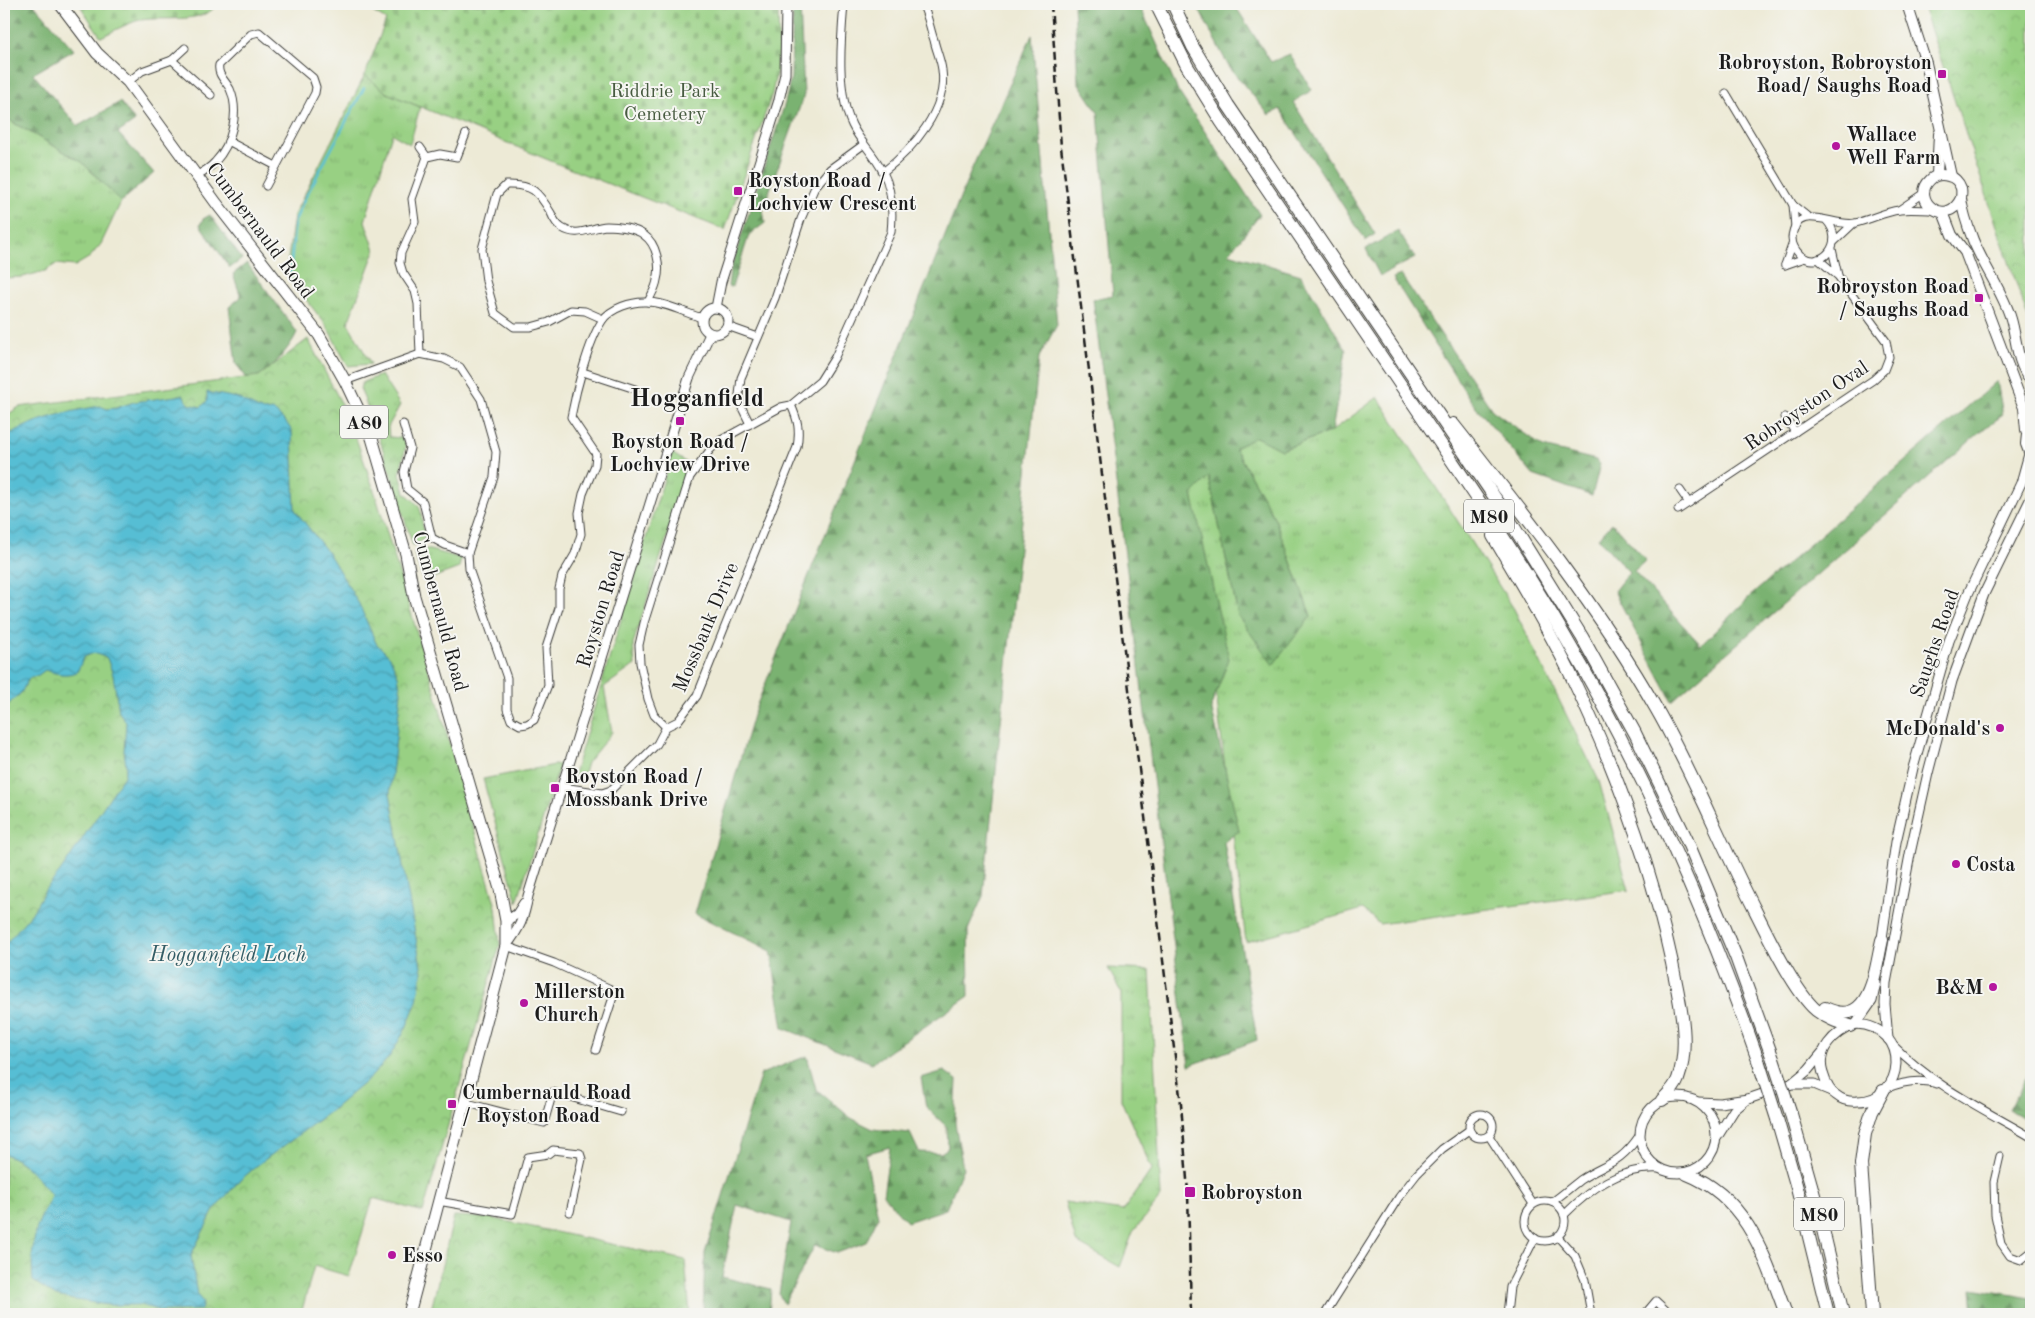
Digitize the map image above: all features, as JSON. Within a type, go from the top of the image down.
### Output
[{"type":"highway","name":"M80","points":[[1156,4],[1187,66],[1221,121],[1522,566],[1621,738],[1690,883],[1730,982],[1759,1063],[1798,1188],[1828,1314]]},
{"type":"highway","name":"M80","points":[[1173,4],[1193,47],[1228,105],[1532,555],[1582,637],[1635,733],[1708,887],[1773,1059],[1812,1189],[1843,1314]]},
{"type":"highway","points":[[1390,344],[1550,549],[1622,651],[1671,734],[1745,891],[1773,945],[1800,990],[1809,1003],[1821,1013],[1853,1025]]},
{"type":"highway","points":[[1416,408],[1557,647],[1598,735],[1624,800],[1661,919],[1682,1019],[1682,1054],[1678,1078],[1672,1091],[1662,1100]]},
{"type":"highway","points":[[1800,990],[1824,1007],[1836,1012],[1850,1011],[1861,1006],[1870,992],[1882,940]]},
{"type":"highway","points":[[1872,1314],[1860,1164],[1865,1134],[1872,1112],[1884,1090]]},
{"type":"highway","points":[[1687,1174],[1700,1179],[1720,1194],[1752,1231],[1760,1245],[1786,1314]]},
{"type":"main road","name":"Cumbernauld Road","points":[[60,4],[97,53],[128,82],[196,176],[319,335],[345,381],[372,438],[393,506],[406,554],[414,596],[500,889],[506,921],[506,946],[409,1314]]},
{"type":"main road","points":[[1907,4],[1926,64],[1951,176],[1961,187],[1961,198],[1966,223],[2011,317],[2021,364],[2031,380]]},
{"type":"main road","points":[[1939,118],[1937,175],[1927,184],[1924,193],[1929,206],[1939,211],[1965,252],[2024,408],[2026,444],[2030,456]]},
{"type":"main road","points":[[1937,175],[1951,176]]},
{"type":"main road","points":[[1939,211],[1954,208],[1961,198]]},
{"type":"main road","points":[[2026,430],[2031,417]]},
{"type":"street","points":[[716,308],[720,282],[781,92],[786,58],[786,4]]},
{"type":"street","points":[[666,727],[654,715],[648,699],[640,663],[639,645],[644,623],[690,478],[710,450],[721,440],[781,407],[791,405],[820,380],[835,357],[891,232],[893,210],[883,172],[863,145],[851,123],[844,94],[840,55],[844,4]]},
{"type":"street","points":[[883,172],[918,140],[933,115],[942,92],[942,71],[922,4]]},
{"type":"street","points":[[196,176],[216,161],[228,141],[234,123],[235,109],[229,88],[219,71],[219,65],[251,34],[259,32],[313,78],[316,87],[315,93],[266,186]]},
{"type":"street","points":[[128,82],[142,71],[172,60],[185,48]]},
{"type":"street","points":[[172,60],[211,95]]},
{"type":"street","points":[[1726,93],[1793,205],[1808,217]]},
{"type":"street","points":[[427,157],[440,154],[457,157],[466,134]]},
{"type":"street","points":[[228,141],[276,166]]},
{"type":"street","points":[[750,424],[742,408],[739,395],[741,378],[775,298],[801,219],[815,187],[830,169],[863,145]]},
{"type":"street","points":[[420,147],[427,157]]},
{"type":"street","points":[[420,354],[418,304],[415,292],[403,273],[400,263],[401,253],[415,222],[412,199],[427,157]]},
{"type":"street","points":[[603,319],[585,311],[571,310],[549,322],[530,327],[514,327],[495,313],[486,281],[482,249],[497,194],[506,185],[524,186],[540,194],[561,228],[576,233],[606,226],[628,229],[645,235],[656,250],[659,263],[657,281],[648,302]]},
{"type":"street","points":[[1826,220],[1834,230],[1835,241],[1832,249],[1826,256],[1818,259],[1806,258],[1785,265],[1792,245],[1795,227],[1799,222],[1808,217],[1816,216],[1826,220],[1853,224],[1899,210],[1924,193]]},
{"type":"street","points":[[1793,205],[1795,227]]},
{"type":"street","points":[[1899,210],[1939,211]]},
{"type":"street","points":[[1835,241],[1853,224]]},
{"type":"street","points":[[1792,245],[1806,258]]},
{"type":"street","points":[[1832,249],[1838,276]]},
{"type":"street","points":[[1818,259],[1838,276]]},
{"type":"street","name":"Robroyston Oval","points":[[1678,510],[1873,380],[1884,370],[1889,357],[1886,341],[1838,276]]},
{"type":"street","points":[[345,381],[420,354],[444,359],[460,367],[481,399],[496,452],[494,477],[468,553],[469,569],[508,678],[507,709],[511,720],[520,725],[527,724],[534,720],[548,685],[546,648],[559,608],[559,589],[562,576],[575,554],[581,534],[580,513],[583,494],[595,465],[596,454],[571,416],[593,340],[603,319],[613,311],[631,303],[648,302],[702,318]]},
{"type":"street","points":[[716,308],[706,313],[702,318],[704,328],[710,334],[719,334],[727,326]]},
{"type":"street","points":[[716,308],[726,316],[727,326]]},
{"type":"street","points":[[727,326],[758,337]]},
{"type":"street","name":"Royston Road","points":[[506,946],[521,925],[528,896],[689,378],[710,334]]},
{"type":"street","points":[[583,372],[635,389]]},
{"type":"street","name":"Mossbank Drive","points":[[563,787],[602,794],[612,790],[656,744],[666,727],[678,722],[697,696],[797,447],[798,420],[791,405]]},
{"type":"street","points":[[1784,417],[1796,432]]},
{"type":"street","points":[[403,424],[410,448],[404,472],[407,489],[423,502],[432,538],[444,545],[468,553]]},
{"type":"street","name":"Saughs Road","points":[[1853,1025],[1870,1006],[1875,995],[1900,823],[1913,768],[1949,641],[1967,596],[2020,483],[2030,456]]},
{"type":"street","points":[[1680,490],[1689,503]]},
{"type":"street","name":"Saughs Road","points":[[1890,1041],[1885,1004],[1886,984],[1911,849],[1947,699],[1984,594],[2031,498]]},
{"type":"street","name":"Royston Road","points":[[506,921],[517,914],[528,896]]},
{"type":"street","points":[[506,946],[554,963],[615,991],[596,1050]]},
{"type":"street","points":[[1791,1084],[1808,1070],[1833,1037],[1853,1025],[1870,1026],[1890,1041],[1916,1066],[1942,1085],[2031,1137]]},
{"type":"street","points":[[1698,1102],[1720,1103],[1748,1099],[1791,1084],[1814,1084],[1848,1101],[1862,1102],[1876,1097],[1884,1090],[1896,1069],[1897,1057],[1890,1041]]},
{"type":"street","points":[[1824,1050],[1821,1067],[1831,1091]]},
{"type":"street","points":[[1884,1090],[1908,1081],[1920,1080],[1942,1085]]},
{"type":"street","points":[[464,1102],[544,1123],[553,1092],[621,1112]]},
{"type":"street","points":[[1659,1169],[1645,1155],[1639,1136],[1640,1125],[1645,1115],[1652,1106],[1662,1100],[1673,1097],[1686,1097],[1698,1102],[1713,1118],[1716,1139]]},
{"type":"street","points":[[1564,1214],[1582,1198],[1614,1177],[1646,1168],[1659,1169],[1669,1173],[1687,1174],[1700,1167],[1708,1160],[1716,1139],[1727,1119],[1748,1099]]},
{"type":"street","points":[[1325,1314],[1399,1197],[1417,1174],[1442,1149],[1469,1130],[1470,1122],[1475,1116],[1487,1115],[1493,1125],[1489,1136]]},
{"type":"street","points":[[1469,1130],[1477,1138],[1489,1136]]},
{"type":"street","points":[[1489,1136],[1533,1204]]},
{"type":"street","points":[[1552,1202],[1581,1180],[1624,1156],[1639,1136]]},
{"type":"street","points":[[438,1200],[512,1214],[528,1157],[548,1154],[553,1150],[580,1153],[582,1159],[570,1212]]},
{"type":"street","points":[[2000,1156],[1994,1182],[1995,1215],[2002,1243],[2010,1256],[2021,1260],[2031,1252]]},
{"type":"street","points":[[1539,1201],[1552,1202],[1558,1205],[1564,1214],[1563,1228],[1557,1236],[1548,1240],[1535,1238],[1526,1228],[1524,1222],[1525,1215],[1533,1204],[1539,1201]]},
{"type":"street","points":[[1557,1236],[1576,1256],[1585,1280],[1591,1314]]},
{"type":"street","points":[[1508,1314],[1510,1287],[1535,1238]]},
{"type":"street","points":[[1645,1314],[1656,1301],[1670,1314]]},
{"type":"green space","points":[[4,4],[34,4],[74,50],[33,74],[78,126],[120,102],[135,121],[118,133],[154,173],[121,202],[82,162],[12,122],[4,114]]},
{"type":"green space","points":[[79,4],[217,4],[211,11],[202,15],[145,19],[136,21],[101,37]]},
{"type":"green space","name":"Riddrie Park Cemetery","points":[[360,4],[778,4],[779,60],[772,94],[725,230],[563,166],[387,93],[365,75],[386,20]]},
{"type":"green space","points":[[793,4],[800,4],[804,95],[763,209],[765,223],[749,235],[732,287],[728,286],[730,271],[785,103],[791,77]]},
{"type":"green space","points":[[1074,4],[1139,4],[1178,91],[1260,215],[1229,253],[1301,275],[1346,350],[1332,431],[1281,450],[1256,437],[1235,448],[1275,519],[1311,616],[1273,665],[1238,616],[1209,477],[1192,494],[1229,659],[1211,706],[1239,831],[1224,842],[1257,1040],[1189,1066],[1093,299],[1113,295],[1098,112],[1078,82]]},
{"type":"green space","points":[[1196,4],[1234,4],[1271,62],[1290,54],[1312,90],[1293,102],[1375,234],[1366,241],[1280,109],[1269,115],[1229,67]]},
{"type":"green space","points":[[1922,4],[2031,4],[2031,327]]},
{"type":"green space","points":[[1032,35],[1057,325],[1039,357],[983,896],[968,930],[969,996],[872,1063],[783,1028],[771,951],[695,914],[754,712],[973,166]]},
{"type":"green space","points":[[365,75],[387,93],[420,107],[410,144],[392,134],[365,221],[375,250],[348,323],[371,364],[348,366],[326,325],[286,274],[294,215]]},
{"type":"green space","points":[[4,114],[12,122],[82,162],[121,202],[101,244],[90,257],[75,266],[56,264],[45,271],[23,277],[4,278]]},
{"type":"green space","points":[[210,215],[242,259],[230,268],[200,225],[203,219]]},
{"type":"green space","points":[[1398,231],[1415,258],[1380,276],[1366,249]]},
{"type":"green space","points":[[247,263],[297,332],[286,350],[269,369],[258,376],[246,377],[236,364],[229,307],[241,297],[233,274]]},
{"type":"green space","points":[[1401,275],[1492,410],[1543,447],[1596,460],[1600,464],[1592,496],[1533,475],[1471,401],[1393,278]]},
{"type":"green space","name":"Hogganfield Loch","points":[[308,339],[349,418],[375,493],[435,692],[496,907],[500,945],[423,1212],[373,1198],[349,1276],[314,1266],[301,1314],[4,1314],[4,417],[19,407],[259,376]]},
{"type":"green space","points":[[381,375],[400,405],[388,427],[389,437],[402,438],[406,445],[400,473],[405,493],[420,509],[426,537],[413,546],[379,437],[360,388],[363,382]]},
{"type":"green space","points":[[1997,381],[2003,415],[1986,427],[1672,701],[1614,591],[1629,572],[1598,538],[1612,523],[1646,560],[1634,571],[1701,645],[1747,599]]},
{"type":"green space","points":[[1378,397],[1514,609],[1599,781],[1629,890],[1379,924],[1363,909],[1246,942],[1192,494],[1209,476],[1238,616],[1311,616],[1275,519],[1235,448],[1256,436],[1282,450],[1332,431]]},
{"type":"green space","points":[[672,453],[690,465],[633,644],[635,665],[604,687],[612,732],[587,763],[581,783],[574,774]]},
{"type":"green space","points":[[426,549],[461,558],[459,568],[424,581],[414,553]]},
{"type":"green space","points":[[560,764],[517,902],[483,779]]},
{"type":"green space","points":[[1108,968],[1150,970],[1161,1197],[1133,1232],[1120,1267],[1076,1242],[1065,1202],[1123,1211],[1152,1169],[1121,1100],[1121,992]]},
{"type":"green space","points":[[807,1056],[816,1089],[851,1118],[873,1129],[910,1133],[919,1152],[941,1153],[948,1148],[947,1127],[926,1107],[921,1078],[944,1071],[957,1080],[955,1123],[963,1168],[946,1209],[907,1222],[883,1195],[890,1147],[865,1154],[878,1217],[866,1242],[837,1253],[815,1245],[784,1304],[779,1294],[791,1222],[737,1205],[722,1277],[771,1289],[769,1314],[703,1314],[705,1253],[761,1074]]},
{"type":"green space","points":[[2031,1069],[2031,1122],[2009,1110]]},
{"type":"green space","points":[[454,1216],[491,1218],[685,1260],[690,1314],[430,1314]]},
{"type":"green space","points":[[1972,1288],[2031,1298],[2031,1314],[1974,1314]]},
{"type":"water","name":"Hogganfield Loch","points":[[207,392],[237,398],[263,411],[273,410],[286,422],[292,431],[295,510],[329,554],[359,604],[376,643],[390,657],[398,676],[401,692],[390,793],[422,972],[417,1001],[406,1028],[390,1056],[372,1076],[332,1110],[259,1164],[238,1182],[214,1210],[191,1255],[197,1295],[203,1302],[201,1310],[161,1311],[140,1305],[107,1305],[56,1296],[33,1281],[32,1258],[35,1234],[51,1195],[36,1176],[24,1165],[4,1154],[4,946],[32,913],[45,890],[60,872],[124,776],[126,766],[124,751],[126,722],[119,712],[113,675],[107,658],[94,653],[84,657],[77,672],[61,674],[45,670],[37,676],[29,678],[21,693],[4,708],[4,437],[50,417],[100,406],[107,409],[116,408],[134,402],[183,395],[189,404],[201,407],[207,401]]},
{"type":"waterway","points":[[290,273],[295,221],[303,202],[364,88]]},
{"type":"railway","points":[[1051,4],[1061,147],[1181,1104],[1188,1192],[1191,1314]]},
{"type":"place","name":"Robroyston, Robroyston Road/ Saughs Road","points":[[1942,74]]},
{"type":"place","name":"Wallace Well Farm","points":[[1836,146]]},
{"type":"place","name":"Royston Road / Lochview Crescent","points":[[738,191]]},
{"type":"place","name":"Robroyston Road / Saughs Road","points":[[1979,298]]},
{"type":"place","name":"Royston Road / Lochview Drive","points":[[680,421]]},
{"type":"place","name":"McDonald's","points":[[2000,728]]},
{"type":"place","name":"Royston Road / Mossbank Drive","points":[[555,788]]},
{"type":"place","name":"Costa","points":[[1956,864]]},
{"type":"place","name":"B&M","points":[[1993,987]]},
{"type":"place","name":"Millerston Church","points":[[524,1003]]},
{"type":"place","name":"Cumbernauld Road / Royston Road","points":[[452,1104]]},
{"type":"place","name":"Robroyston","points":[[1190,1192]]},
{"type":"place","name":"Esso","points":[[392,1255]]},
{"type":"district","name":"Hogganfield","points":[[697,397]]}]
